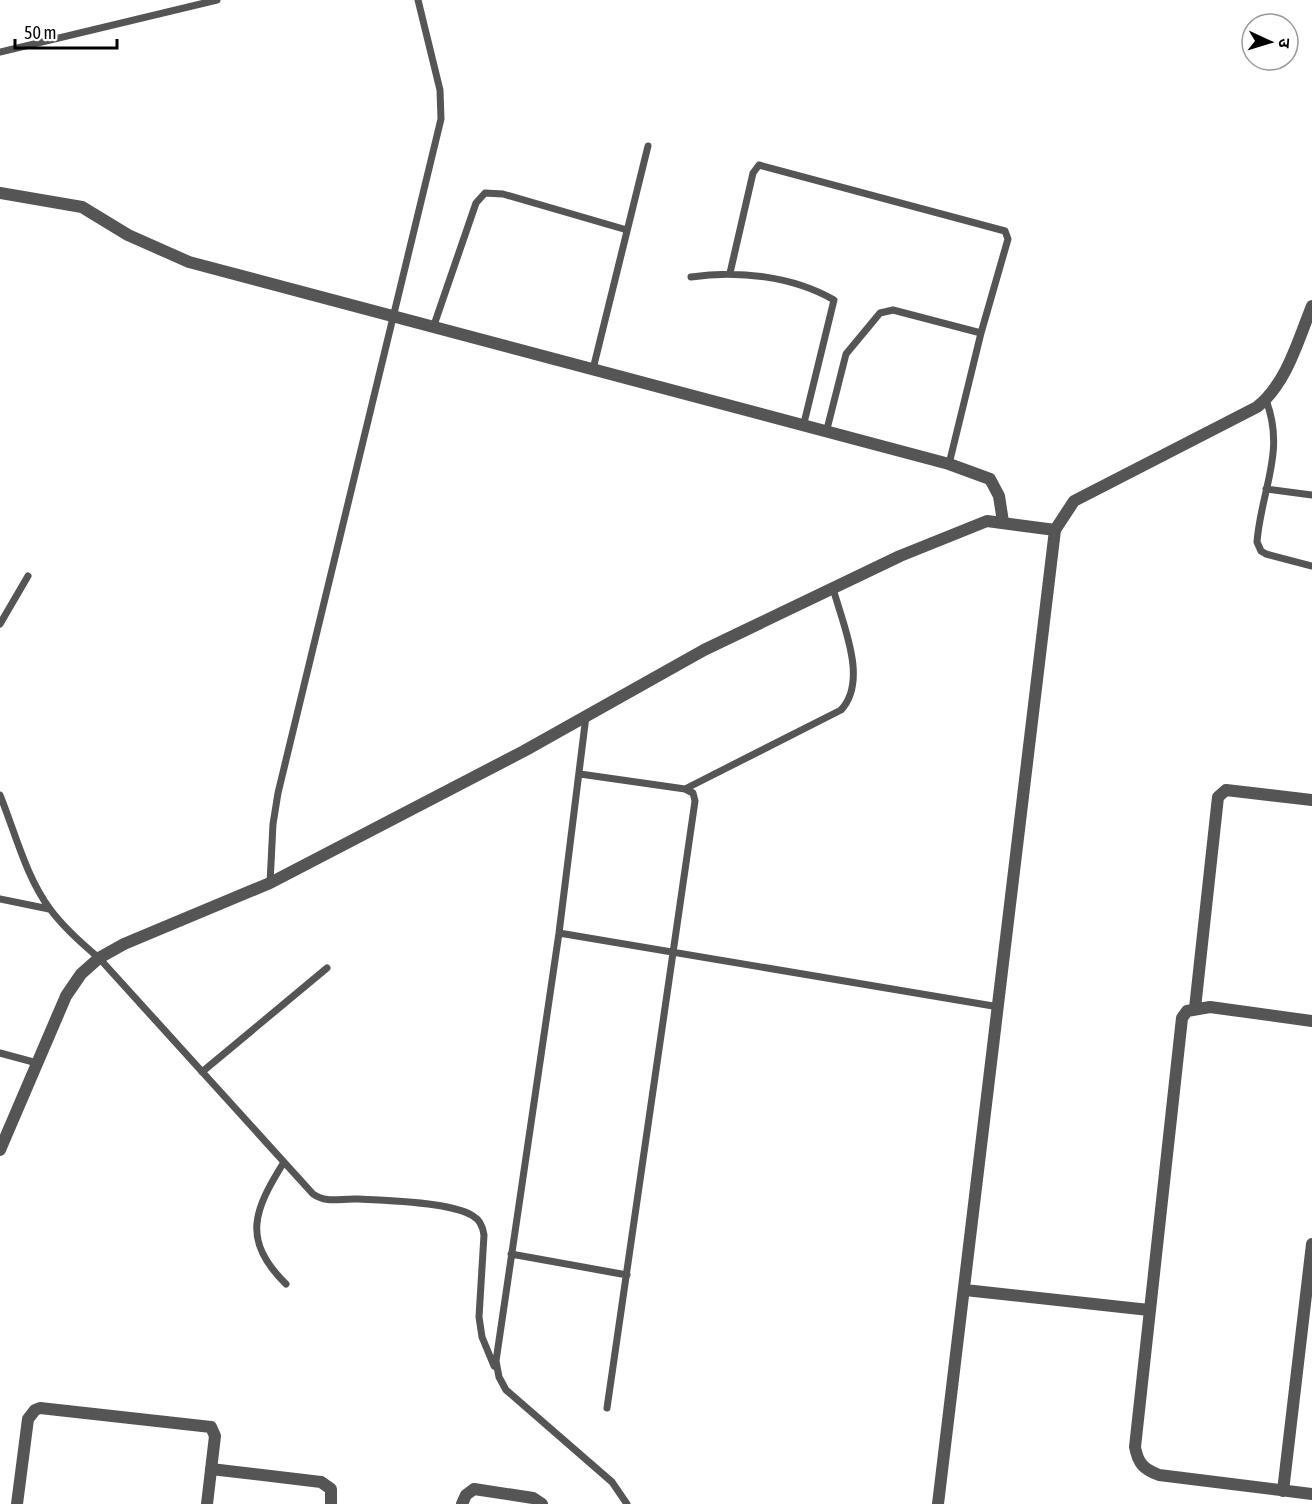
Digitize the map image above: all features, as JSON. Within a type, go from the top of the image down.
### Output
[{"type":"street","points":[[0,193],[82,207],[128,236],[176,258],[803,427],[950,464],[990,479],[999,496],[1003,522]]},
{"type":"street","points":[[938,1504],[1055,530],[1074,501],[1266,400],[1288,365],[1308,325],[1312,306]]},
{"type":"street","points":[[0,1150],[66,996],[81,974],[99,958],[124,944],[270,883],[586,716],[704,650],[833,588],[976,524],[1003,522],[1055,530]]},
{"type":"street","points":[[1195,1008],[1218,797],[1223,791],[1231,790],[1312,800]]},
{"type":"street","points":[[1312,1021],[1210,1007],[1195,1008],[1184,1013],[1180,1022],[1135,1447],[1138,1462],[1147,1470],[1158,1475],[1312,1494]]},
{"type":"street","points":[[1283,1491],[1312,1244]]},
{"type":"street","points":[[965,1290],[1149,1310]]},
{"type":"street","points":[[17,1504],[28,1419],[35,1410],[40,1408],[211,1427],[215,1436],[207,1504]]},
{"type":"street","points":[[211,1469],[321,1482],[331,1489],[331,1504]]},
{"type":"street","points":[[462,1504],[466,1495],[474,1490],[533,1498],[542,1504]]},
{"type":"lane","points":[[173,0],[175,10]]},
{"type":"lane","points":[[0,52],[218,0]]},
{"type":"lane","points":[[270,883],[273,824],[278,793],[441,119],[440,90],[418,0]]},
{"type":"lane","points":[[592,369],[648,146]]},
{"type":"lane","points":[[730,273],[754,169],[763,165],[1005,231],[1008,239],[981,333],[950,464]]},
{"type":"lane","points":[[434,326],[476,203],[485,193],[503,194],[627,230]]},
{"type":"lane","points":[[691,277],[730,273],[774,279],[834,300],[803,427]]},
{"type":"lane","points":[[826,433],[846,354],[880,313],[893,310],[981,333]]},
{"type":"lane","points":[[1266,400],[1275,434],[1257,532],[1258,547],[1266,554],[1312,566]]},
{"type":"lane","points":[[1266,489],[1312,495]]},
{"type":"lane","points":[[0,624],[28,576]]},
{"type":"lane","points":[[685,789],[841,710],[847,704],[855,681],[854,667],[833,588]]},
{"type":"lane","points":[[499,1377],[497,1354],[559,933],[586,716]]},
{"type":"lane","points":[[580,774],[685,789],[693,793],[695,801],[675,952],[607,1408]]},
{"type":"lane","points":[[0,795],[33,878],[49,909],[72,935],[99,958],[313,1194],[325,1200],[399,1201],[466,1212],[475,1216],[484,1235],[480,1328],[499,1377],[506,1390],[521,1405],[612,1482],[627,1504]]},
{"type":"lane","points":[[0,899],[49,909]]},
{"type":"lane","points":[[559,933],[999,1008]]},
{"type":"lane","points":[[202,1072],[327,968]]},
{"type":"lane","points":[[0,1053],[37,1064]]},
{"type":"lane","points":[[0,1061],[11,1056]]},
{"type":"lane","points":[[284,1162],[264,1194],[256,1221],[257,1239],[262,1256],[286,1284]]},
{"type":"lane","points":[[512,1254],[627,1275]]}]
